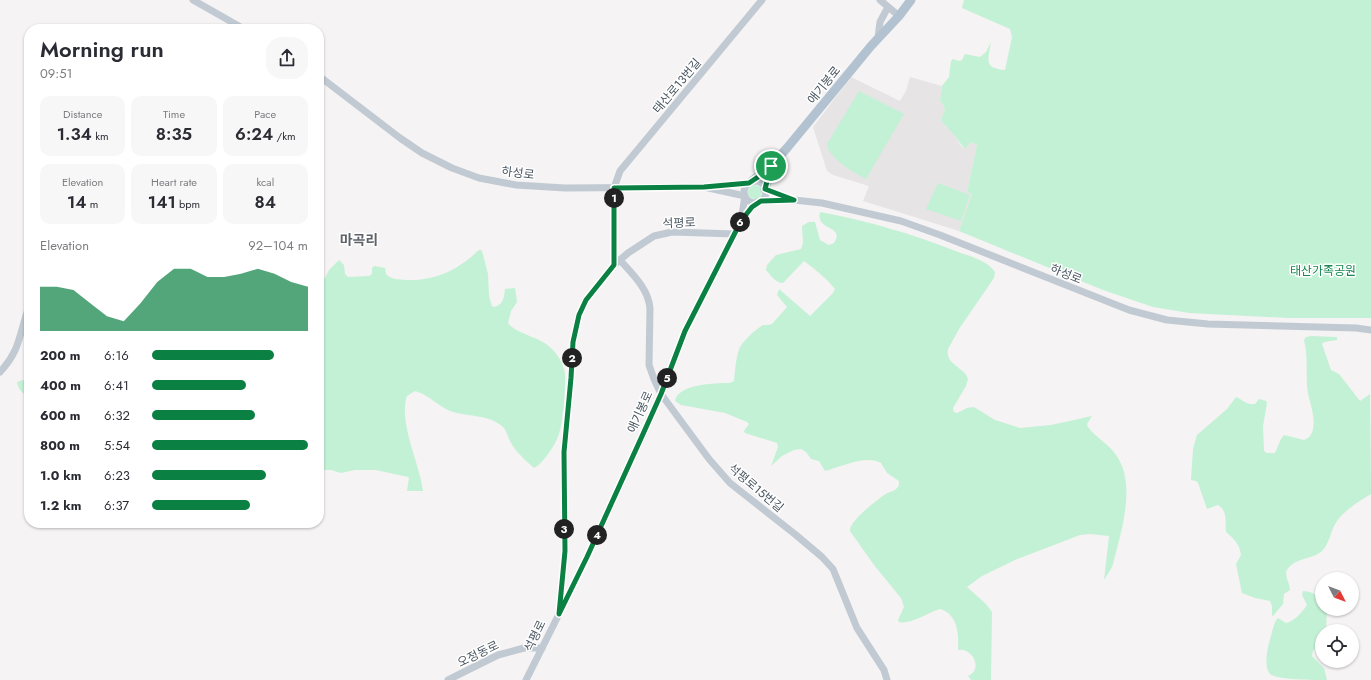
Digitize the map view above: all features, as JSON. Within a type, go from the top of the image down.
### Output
[{"type":"main road","name":"애기봉로","points":[[750,182],[771,166],[911,0]]},
{"type":"main road","points":[[765,189],[771,166]]},
{"type":"street","points":[[193,0],[235,24]]},
{"type":"street","name":"태산로13번길","points":[[614,188],[620,172],[762,0]]},
{"type":"street","points":[[884,2],[899,16]]},
{"type":"street","points":[[878,38],[884,2]]},
{"type":"street","name":"하성로","points":[[324,80],[400,138],[427,156],[452,168],[479,178],[516,185],[565,188],[704,187],[745,196]]},
{"type":"street","points":[[750,182],[744,189],[745,196],[750,201],[759,201]]},
{"type":"street","points":[[704,187],[759,182],[765,189],[794,200]]},
{"type":"street","points":[[614,188],[614,265]]},
{"type":"street","points":[[741,221],[747,212],[765,195],[765,189]]},
{"type":"street","name":"애기봉로","points":[[559,614],[587,557],[661,394],[685,331],[741,221],[745,196]]},
{"type":"street","name":"하성로","points":[[759,201],[794,200],[822,203],[900,221],[940,235],[1144,315],[1188,323],[1356,328],[1371,330]]},
{"type":"street","name":"석평로","points":[[526,680],[559,614],[565,551],[564,452],[575,327],[586,300],[614,265],[645,241],[654,236],[672,232],[735,234]]},
{"type":"street","name":"석평로15번길","points":[[620,260],[645,291],[649,299],[649,365],[661,394],[709,459],[730,483],[796,535],[833,569],[857,628],[884,670],[887,680]]},
{"type":"street","points":[[0,372],[18,345],[24,324]]},
{"type":"street","name":"오정동로","points":[[448,680],[498,655],[524,648],[542,648]]},
{"type":"shaded area","points":[[851,77],[900,101],[906,91],[910,77],[942,86],[940,100],[945,109],[941,119],[942,122],[954,135],[962,147],[966,148],[971,142],[977,145],[967,192],[972,194],[959,231],[863,201],[869,186],[833,175],[827,171],[813,127]]},
{"type":"green space","name":"태산가족공원","points":[[964,0],[1371,0],[1371,318],[1289,318],[1189,313],[1153,307],[1103,290],[959,231],[972,194],[967,192],[977,145],[971,142],[966,148],[964,148],[942,122],[941,119],[945,109],[940,100],[942,86],[949,77],[951,61],[953,59],[959,61],[962,60],[965,54],[980,57],[986,52],[991,42],[988,57],[990,64],[995,68],[1005,70],[1012,37],[1010,29],[962,8]]},
{"type":"green space","points":[[859,91],[904,114],[866,179],[837,160],[828,149],[827,144]]},
{"type":"green space","points":[[938,183],[970,195],[961,221],[926,209]]},
{"type":"green space","points":[[755,185],[760,187],[762,192],[760,197],[755,199],[750,197],[748,192],[750,187]]},
{"type":"green space","points":[[820,212],[873,224],[924,239],[973,257],[992,268],[995,272],[994,278],[959,329],[948,349],[949,359],[966,375],[968,379],[966,386],[953,408],[954,412],[957,413],[967,408],[974,407],[995,420],[1020,428],[1051,425],[1092,416],[1087,424],[1088,427],[1113,451],[1122,467],[1126,480],[1123,523],[1113,564],[1104,580],[1109,536],[1090,534],[1080,535],[1015,560],[982,576],[967,587],[986,604],[992,612],[991,680],[971,680],[968,676],[973,673],[976,664],[972,655],[963,650],[958,650],[956,626],[951,615],[940,609],[908,622],[899,622],[898,620],[904,607],[901,598],[874,565],[850,531],[858,517],[884,495],[895,490],[898,486],[899,481],[887,473],[881,463],[868,460],[861,461],[825,471],[819,461],[811,459],[806,452],[801,449],[794,450],[782,456],[771,466],[778,447],[777,443],[745,433],[744,431],[749,424],[747,422],[725,413],[681,405],[675,401],[678,395],[690,388],[707,384],[730,383],[734,381],[738,354],[742,344],[750,335],[763,325],[772,324],[787,307],[777,295],[779,289],[810,316],[833,293],[835,289],[832,285],[804,261],[783,283],[780,283],[772,277],[766,270],[767,265],[776,255],[801,249],[803,243],[802,226],[809,222],[815,222],[820,240],[829,245],[834,243],[837,237],[836,233],[822,222]]},
{"type":"green space","points":[[479,250],[482,251],[488,274],[489,296],[492,306],[497,306],[502,302],[505,289],[515,288],[517,302],[511,311],[508,323],[517,331],[548,346],[558,356],[563,367],[565,373],[565,386],[562,422],[557,438],[549,453],[538,466],[534,468],[516,450],[503,427],[497,423],[485,418],[450,411],[425,395],[415,391],[407,396],[405,418],[410,444],[423,491],[407,491],[408,477],[376,470],[355,470],[341,473],[331,470],[324,470],[324,278],[329,270],[339,260],[344,265],[345,274],[348,277],[369,276],[372,274],[372,268],[374,266],[385,268],[386,274],[393,278],[417,280],[427,279],[446,273],[455,269]]},
{"type":"green space","points":[[1306,337],[1337,337],[1337,340],[1324,342],[1322,344],[1331,370],[1339,374],[1360,401],[1370,394],[1371,494],[1341,516],[1334,526],[1328,542],[1322,551],[1290,566],[1286,574],[1290,590],[1284,594],[1283,604],[1273,616],[1270,601],[1255,598],[1242,593],[1236,564],[1241,555],[1239,547],[1226,532],[1225,514],[1221,507],[1218,505],[1207,509],[1198,483],[1191,480],[1193,449],[1197,435],[1227,409],[1236,397],[1252,404],[1255,404],[1259,399],[1266,401],[1267,403],[1263,426],[1264,451],[1267,453],[1275,453],[1284,435],[1304,440],[1309,437],[1313,431],[1314,424],[1307,386],[1304,340]]},
{"type":"green space","points":[[24,380],[24,394],[17,383]]},
{"type":"green space","points":[[1303,591],[1315,595],[1315,616],[1327,616],[1326,624],[1315,624],[1315,649],[1312,656],[1315,659],[1315,668],[1324,668],[1327,680],[1280,677],[1270,674],[1268,671],[1266,659],[1267,650],[1275,622],[1278,618],[1286,623],[1289,622],[1301,613],[1307,605],[1302,595]]},
{"type":"district","name":"마곡리","points":[[359,240]]},
{"type":"route","points":[[771,166],[765,189],[794,200],[757,202],[747,212],[741,221],[685,331],[661,394],[587,557],[559,614],[565,551],[564,452],[573,342],[575,327],[586,300],[614,265],[614,188],[704,187],[749,183],[771,166]]}]
